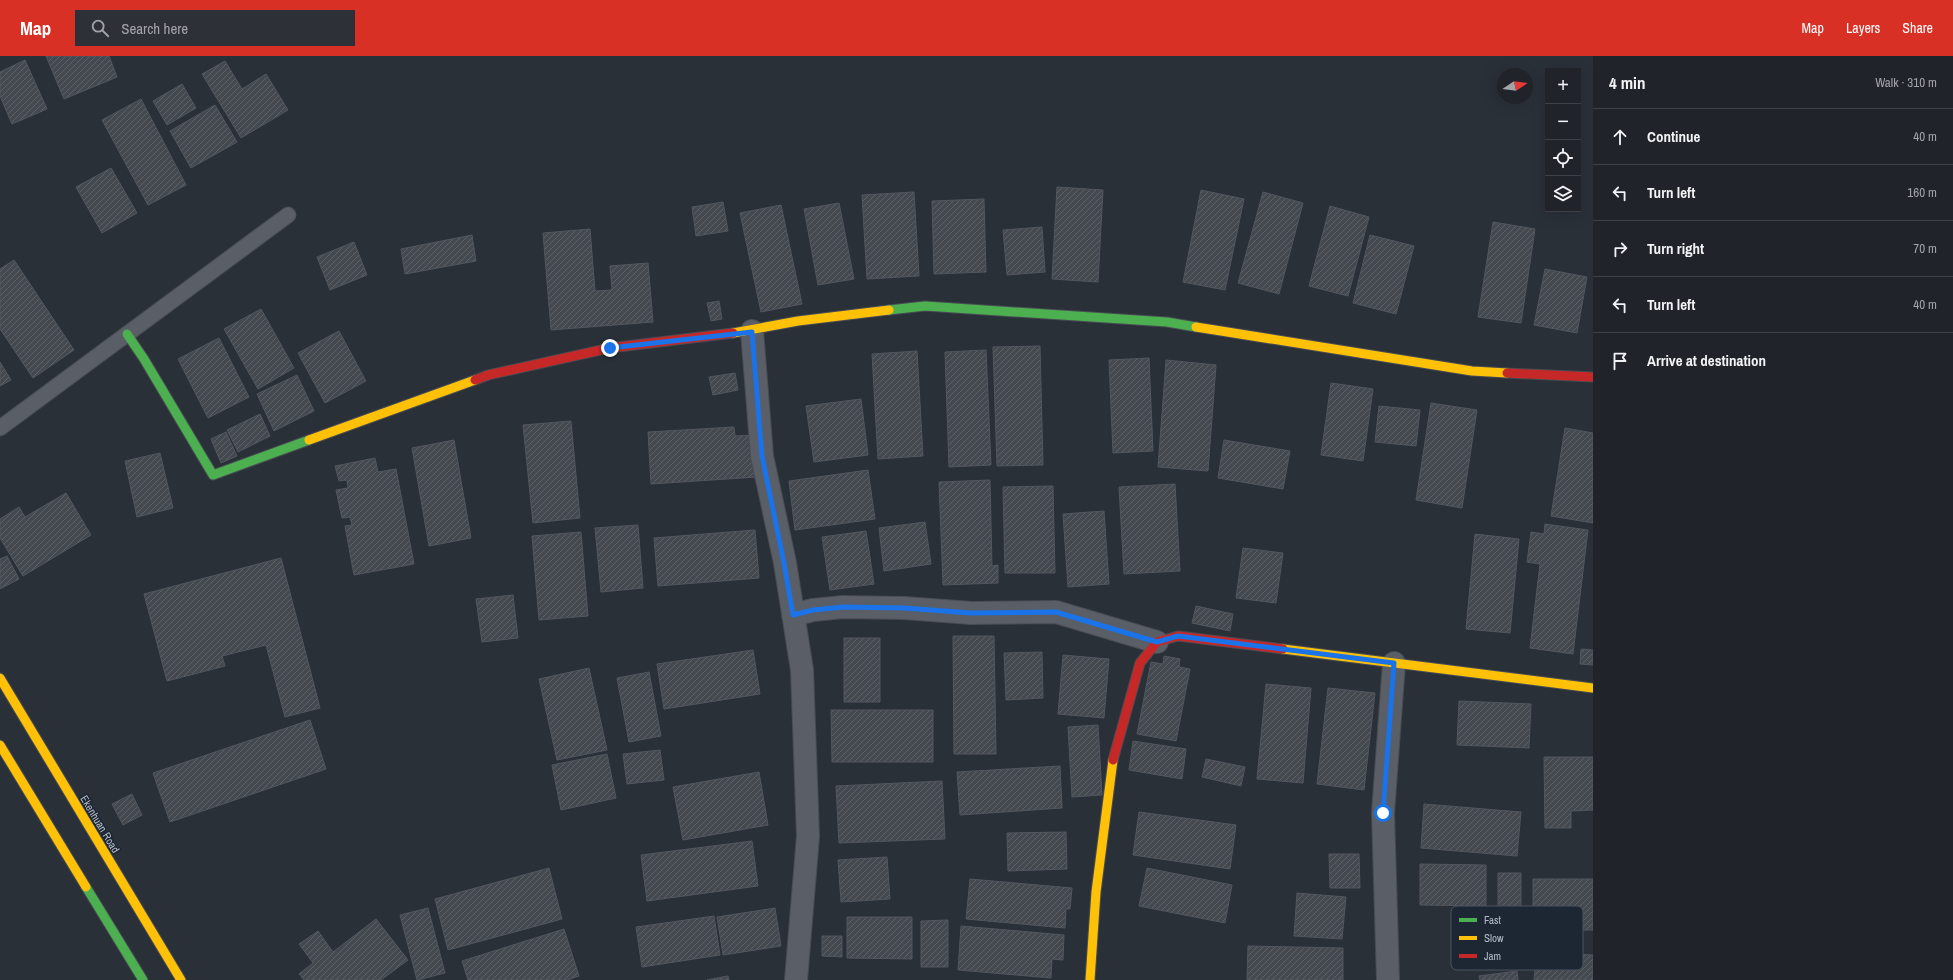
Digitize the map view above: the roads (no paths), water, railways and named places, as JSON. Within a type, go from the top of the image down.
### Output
[{"type":"street","points":[[127,334],[144,359],[213,476],[488,376],[610,348],[752,332],[798,321],[925,306],[1167,322],[1472,371],[1593,377]]},
{"type":"street","points":[[752,332],[762,456],[784,563],[802,670],[808,836],[796,980]]},
{"type":"street","points":[[793,615],[813,610],[843,607],[904,608],[971,613],[1056,612],[1157,642],[1178,636],[1593,688]]},
{"type":"street","points":[[1090,980],[1096,892],[1113,757],[1140,663],[1157,642]]},
{"type":"street","points":[[1388,980],[1383,813],[1394,663]]},
{"type":"street","name":"Ekenhuan Road","points":[[0,678],[88,828],[182,980]]},
{"type":"street","points":[[0,745],[143,980]]},
{"type":"lane","points":[[0,428],[288,214]]}]
